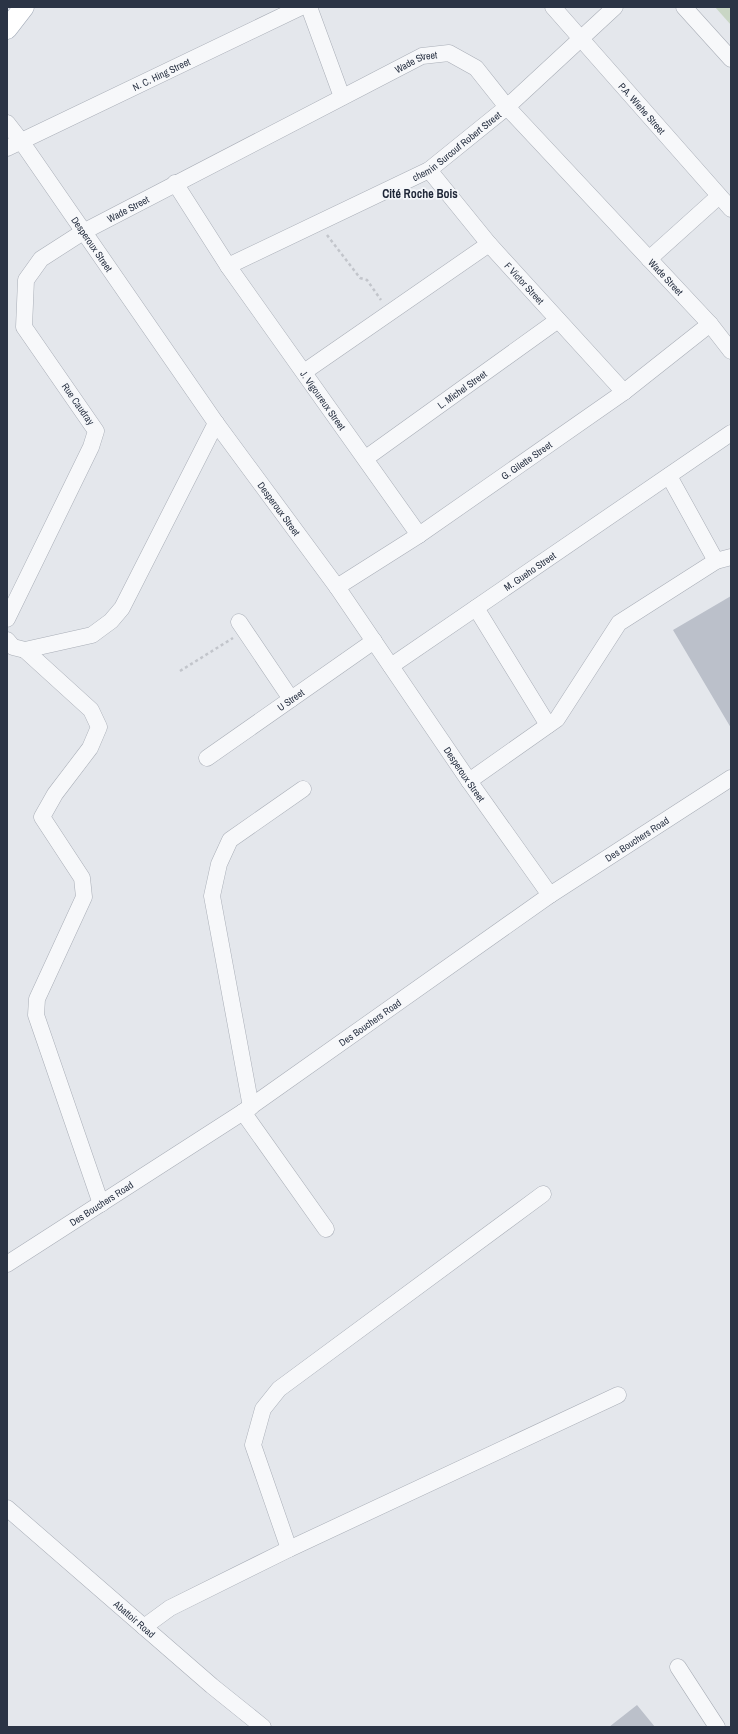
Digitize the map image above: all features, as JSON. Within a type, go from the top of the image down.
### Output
[{"type":"main road","points":[[7,29],[24,7]]},
{"type":"street","name":"N. C. Hing Street","points":[[14,144],[301,7]]},
{"type":"street","points":[[309,7],[342,97]]},
{"type":"street","name":"P.A. Wiehe Street","points":[[553,7],[580,40],[731,210]]},
{"type":"street","name":"chemin Surcouf Robert Street","points":[[228,266],[429,170],[507,108],[614,7]]},
{"type":"street","points":[[684,7],[731,59]]},
{"type":"street","name":"Wade Street","points":[[83,232],[422,56],[449,53],[476,68],[507,108],[710,324],[731,351]]},
{"type":"street","name":"Desperoux Street","points":[[7,123],[14,144],[83,232],[216,423],[337,587],[469,781],[550,895]]},
{"type":"street","name":"F Victor Street","points":[[429,170],[488,244],[624,392]]},
{"type":"street","name":"J. Vigoureux Street","points":[[175,183],[228,266],[366,458],[419,535]]},
{"type":"street","points":[[649,259],[719,196]]},
{"type":"street","name":"Rue Caudray","points":[[7,619],[92,447],[96,431],[24,327],[26,280],[41,259],[83,232]]},
{"type":"street","points":[[304,372],[488,244]]},
{"type":"street","name":"L. Michel Street","points":[[366,458],[558,320]]},
{"type":"street","name":"G. Gilette Street","points":[[337,587],[419,535],[624,392],[710,324]]},
{"type":"street","points":[[7,640],[13,647],[25,650],[92,635],[111,621],[122,608],[216,423]]},
{"type":"street","name":"M. Gueho Street","points":[[391,666],[731,433]]},
{"type":"street","points":[[469,781],[557,719],[619,622],[723,559],[669,476]]},
{"type":"street","points":[[476,608],[548,725]]},
{"type":"street","points":[[242,626],[291,699]]},
{"type":"street","name":"U Street","points":[[208,758],[374,641]]},
{"type":"street","points":[[25,650],[91,710],[99,726],[90,748],[55,794],[42,817],[82,878],[84,897],[37,999],[36,1015],[100,1204]]},
{"type":"street","name":"Des Bouchers Road","points":[[7,1264],[247,1110],[550,895],[731,778]]},
{"type":"street","points":[[303,789],[230,840],[219,864],[212,896],[247,1110],[326,1229]]},
{"type":"street","points":[[289,1549],[253,1445],[263,1409],[279,1388],[544,1194]]},
{"type":"street","points":[[144,1627],[170,1608],[289,1549],[618,1395]]},
{"type":"street","name":"Abattoir Road","points":[[7,1508],[144,1627],[263,1727]]},
{"type":"street","points":[[678,1667],[717,1727]]},
{"type":"path","points":[[318,223],[360,278],[367,280],[389,312]]},
{"type":"path","points":[[180,671],[242,626]]},
{"type":"green space","points":[[715,7],[731,7],[731,25]]},
{"type":"building","points":[[731,596],[731,728],[673,630]]},
{"type":"building","points":[[637,1705],[655,1727],[609,1727]]},
{"type":"district","name":"Cité Roche Bois","points":[[420,194]]}]
